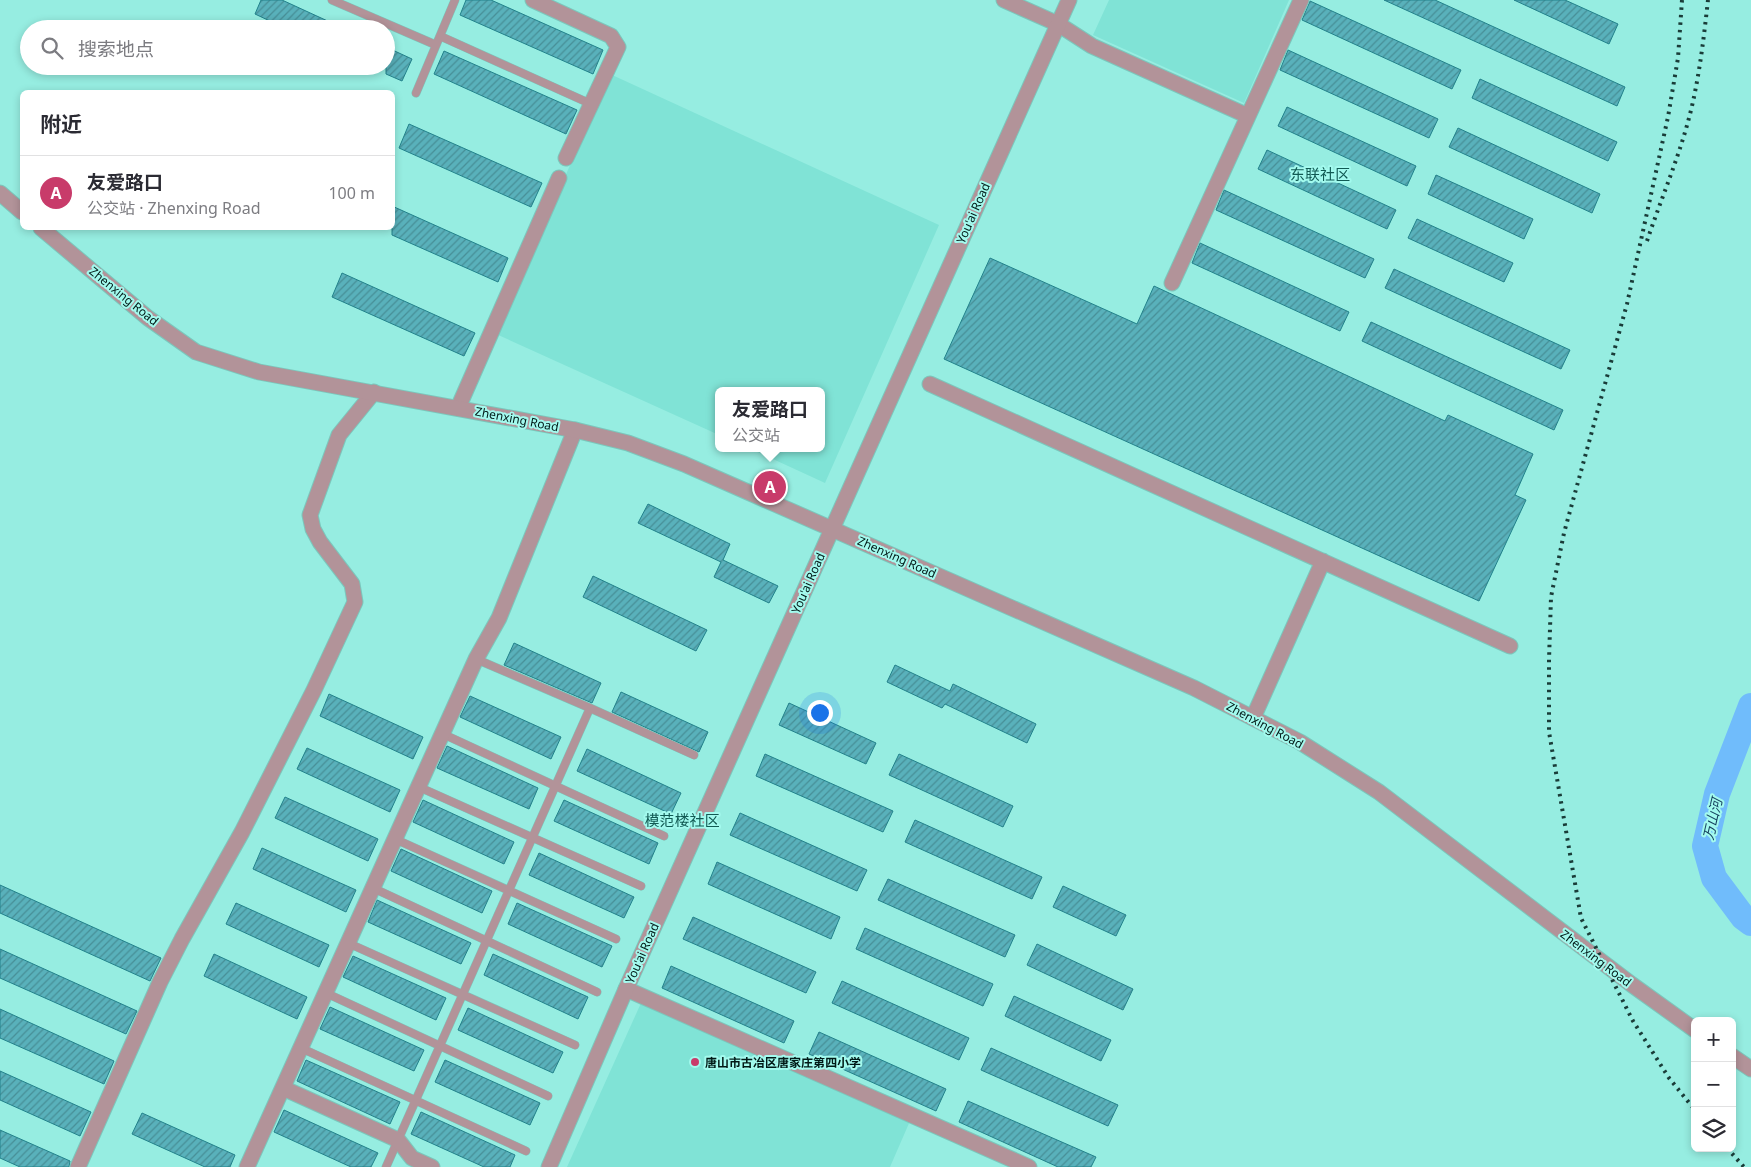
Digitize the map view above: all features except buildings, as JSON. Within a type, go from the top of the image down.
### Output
[{"type":"street","points":[[533,0],[611,36],[618,47],[566,158]]},
{"type":"street","points":[[1004,0],[1058,24],[1092,46],[1248,116]]},
{"type":"street","name":"You'ai Road","points":[[549,1167],[626,989],[1069,0]]},
{"type":"street","points":[[1172,283],[1301,0]]},
{"type":"street","points":[[458,408],[559,178]]},
{"type":"street","points":[[0,192],[20,210]]},
{"type":"street","name":"Zhenxing Road","points":[[43,230],[148,318],[196,352],[259,372],[575,430],[628,443],[684,464],[1194,688],[1300,742],[1378,792],[1631,984],[1691,1027]]},
{"type":"street","points":[[930,384],[1510,646]]},
{"type":"street","points":[[78,1167],[160,982],[242,832],[314,690],[355,602],[352,584],[320,542],[313,529],[310,515],[339,435],[374,392]]},
{"type":"street","points":[[247,1167],[476,659],[499,618],[575,430]]},
{"type":"street","points":[[1253,718],[1322,561]]},
{"type":"street","points":[[626,989],[1029,1167]]},
{"type":"street","points":[[1736,1059],[1751,1069]]},
{"type":"street","points":[[283,1088],[398,1140],[412,1158],[432,1167]]},
{"type":"lane","points":[[332,0],[378,20]]},
{"type":"lane","points":[[416,93],[455,0]]},
{"type":"lane","points":[[395,27],[436,45]]},
{"type":"lane","points":[[440,36],[592,104]]},
{"type":"lane","points":[[476,659],[694,755]]},
{"type":"lane","points":[[386,1167],[590,708]]},
{"type":"lane","points":[[443,734],[664,836]]},
{"type":"lane","points":[[419,787],[641,886]]},
{"type":"lane","points":[[395,840],[616,939]]},
{"type":"lane","points":[[373,888],[597,992]]},
{"type":"lane","points":[[348,943],[575,1045]]},
{"type":"lane","points":[[326,993],[548,1096]]},
{"type":"lane","points":[[301,1048],[526,1151]]},
{"type":"shaded area","points":[[1109,0],[1289,0],[1244,103],[1093,35]]},
{"type":"shaded area","points":[[610,74],[939,225],[825,483],[758,452],[825,452],[825,387],[715,387],[715,433],[496,334]]},
{"type":"shaded area","name":"唐山市古冶区唐家庄第四小学","points":[[641,1003],[910,1121],[890,1167],[567,1167]]},
{"type":"waterway","name":"万山河","points":[[1751,706],[1717,794],[1705,846],[1714,878],[1743,917],[1751,923]]},
{"type":"railway","points":[[1682,0],[1678,58],[1668,117],[1627,304],[1564,533],[1551,597],[1549,732],[1581,918],[1633,1021],[1669,1078],[1693,1107]]},
{"type":"railway","points":[[1647,241],[1688,123],[1700,67],[1708,0]]},
{"type":"railway","points":[[1731,1152],[1744,1167]]},
{"type":"place","name":"友爱路口","points":[[770,487]]},
{"type":"place","name":"唐山市古冶区唐家庄第四小学","points":[[695,1062]]},
{"type":"district","name":"东联社区","points":[[1320,174]]},
{"type":"district","name":"模范楼社区","points":[[682,820]]}]
